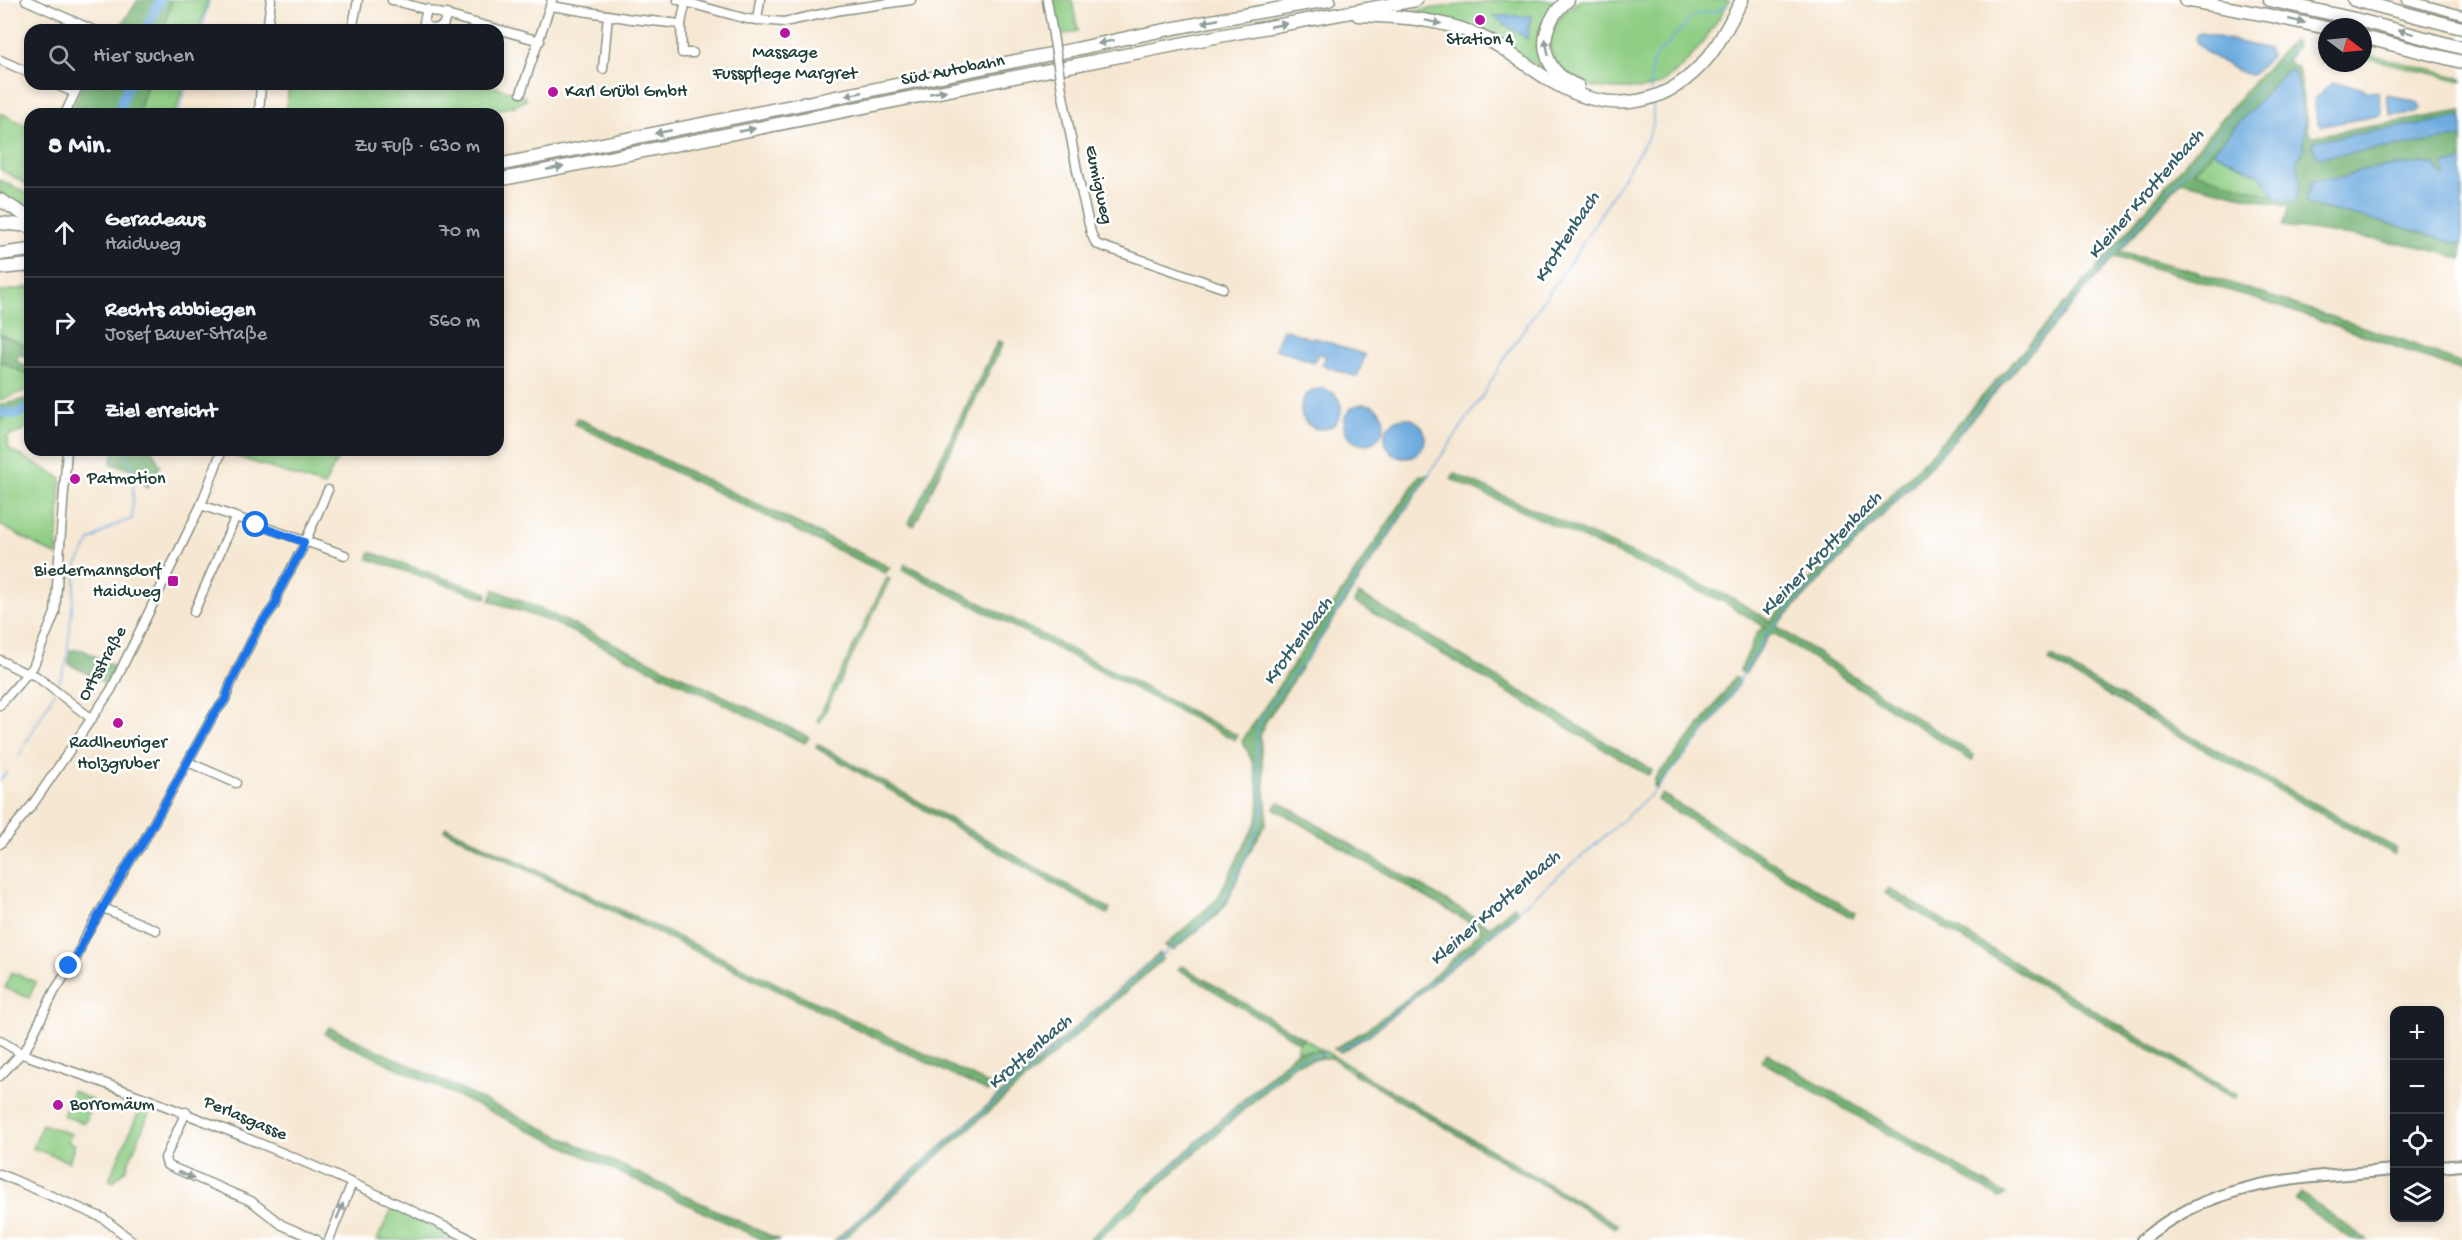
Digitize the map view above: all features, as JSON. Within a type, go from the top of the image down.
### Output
[{"type":"highway","points":[[1288,6],[1305,0]]},
{"type":"highway","name":"Süd Autobahn","points":[[504,164],[1288,6],[1329,0]]},
{"type":"highway","name":"Süd Autobahn","points":[[504,179],[1333,14],[1416,0]]},
{"type":"highway","points":[[1568,0],[1556,9],[1548,23],[1545,38],[1551,65],[1567,81],[1589,90],[1646,96]]},
{"type":"highway","points":[[1664,89],[1705,50],[1736,0]]},
{"type":"highway","points":[[1333,14],[1410,17],[1455,27],[1497,45],[1553,82],[1578,94],[1605,102],[1621,103],[1646,96],[1684,80],[1705,60],[1742,0]]},
{"type":"highway","points":[[2185,0],[2318,26]]},
{"type":"highway","points":[[2270,0],[2355,19],[2462,48]]},
{"type":"highway","points":[[2355,0],[2462,28]]},
{"type":"highway","points":[[2372,38],[2462,62]]},
{"type":"highway","points":[[0,200],[24,214]]},
{"type":"highway","points":[[0,223],[24,225]]},
{"type":"highway","points":[[0,254],[24,251]]},
{"type":"highway","points":[[0,268],[24,265]]},
{"type":"main road","points":[[2444,1167],[2462,1165]]},
{"type":"main road","points":[[2142,1240],[2180,1213],[2227,1192],[2270,1182],[2390,1170]]},
{"type":"street","points":[[26,0],[80,24]]},
{"type":"street","points":[[268,24],[272,0]]},
{"type":"street","points":[[353,24],[358,0]]},
{"type":"street","points":[[392,0],[481,24]]},
{"type":"street","points":[[757,20],[759,0]]},
{"type":"street","points":[[841,10],[842,0]]},
{"type":"street","points":[[693,53],[681,53],[683,1],[757,20],[784,22],[841,10],[911,0]]},
{"type":"street","name":"Eumigweg","points":[[1047,0],[1080,186],[1091,234],[1096,244],[1223,288]]},
{"type":"street","points":[[2407,0],[2462,15]]},
{"type":"street","points":[[521,93],[552,3],[608,15],[681,24]]},
{"type":"street","points":[[425,24],[427,9]]},
{"type":"street","points":[[444,24],[447,14]]},
{"type":"street","points":[[604,69],[608,15]]},
{"type":"street","points":[[504,31],[540,41]]},
{"type":"street","points":[[0,60],[24,70]]},
{"type":"street","points":[[68,90],[75,93]]},
{"type":"street","points":[[68,108],[76,90]]},
{"type":"street","points":[[259,108],[261,90]]},
{"type":"street","points":[[0,705],[33,667],[55,613],[67,456]]},
{"type":"street","name":"Ortsstraße","points":[[0,844],[33,804],[111,690],[201,505],[219,456]]},
{"type":"street","points":[[0,1076],[22,1053],[32,1038],[54,992],[141,846],[214,714],[225,700],[258,628],[275,605],[278,593],[328,490]]},
{"type":"street","points":[[201,505],[345,555]]},
{"type":"street","points":[[194,612],[235,518]]},
{"type":"street","points":[[0,660],[36,676],[92,719]]},
{"type":"street","points":[[188,762],[236,783]]},
{"type":"street","points":[[103,908],[156,930]]},
{"type":"street","name":"Perlasgasse","points":[[0,1041],[22,1053],[186,1112],[352,1183],[460,1237],[472,1240]]},
{"type":"street","points":[[186,1112],[165,1158],[167,1165],[251,1201],[282,1225],[316,1240]]},
{"type":"street","points":[[0,1174],[103,1218],[131,1240]]},
{"type":"street","points":[[329,1240],[352,1183]]},
{"type":"green space","points":[[138,0],[172,0],[165,24],[122,24]]},
{"type":"green space","points":[[172,0],[208,0],[201,24],[165,24]]},
{"type":"green space","points":[[1051,0],[1072,0],[1078,31],[1057,36]]},
{"type":"green space","points":[[1502,0],[1563,0],[1543,50],[1576,90],[1499,42],[1394,13]]},
{"type":"green space","points":[[1581,0],[1730,0],[1701,45],[1674,74],[1655,86],[1628,89],[1602,88],[1584,84],[1565,72],[1556,62],[1551,51],[1550,40],[1553,29],[1559,18]]},
{"type":"green space","points":[[2293,40],[2297,45],[2287,61],[2298,68],[2309,134],[2314,136],[2462,111],[2462,117],[2423,124],[2390,146],[2462,137],[2462,162],[2443,164],[2446,175],[2444,179],[2440,170],[2421,163],[2361,170],[2346,177],[2312,181],[2310,205],[2462,243],[2462,259],[2418,246],[2282,226],[2289,207],[2181,181],[2119,252],[2194,271],[2408,342],[2462,364],[2462,371],[2289,310],[2114,257],[1936,460],[1776,626],[1974,755],[1972,761],[1775,634],[1768,636],[1745,674],[1740,671],[1758,631],[1765,627],[1726,603],[1451,479],[1455,474],[1734,599],[1770,621],[1933,452],[2095,270],[2247,89]],"holes":[[[2290,69],[2301,156],[2297,160],[2298,175],[2293,202],[2194,172]]]},
{"type":"green space","points":[[2372,55],[2461,78],[2462,81],[2372,59]]},
{"type":"green space","points":[[80,90],[145,90],[140,108],[72,108]]},
{"type":"green space","points":[[145,90],[182,90],[177,108],[140,108]]},
{"type":"green space","points":[[288,90],[504,90],[526,97],[526,100],[515,106],[504,108],[287,108]]},
{"type":"green space","points":[[0,113],[24,124],[24,183],[0,169]]},
{"type":"green space","points":[[2213,151],[2260,175],[2276,198],[2193,172]]},
{"type":"green space","points":[[0,180],[24,192],[24,210],[0,195]]},
{"type":"green space","points":[[24,288],[24,345],[0,334],[0,292]]},
{"type":"green space","points":[[0,334],[24,345],[24,356],[19,354],[16,361],[24,365],[24,373],[0,361]]},
{"type":"green space","points":[[998,341],[1003,343],[914,526],[909,523]]},
{"type":"green space","points":[[0,361],[24,373],[24,391],[0,400]]},
{"type":"green space","points":[[24,399],[24,412],[0,419],[0,405]]},
{"type":"green space","points":[[24,412],[24,430],[7,436],[9,449],[61,478],[57,556],[0,525],[0,419]]},
{"type":"green space","points":[[577,418],[890,568],[885,573],[574,424]]},
{"type":"green space","points":[[113,456],[155,456],[160,466],[147,488],[137,470],[111,464]]},
{"type":"green space","points":[[235,456],[339,456],[324,486]]},
{"type":"green space","points":[[1420,475],[1429,475],[1266,721],[1260,736],[1266,823],[1244,862],[1228,901],[1217,915],[1173,950],[1165,946],[1217,899],[1257,820],[1259,800],[1257,779],[1242,741]]},
{"type":"green space","points":[[370,552],[487,593],[486,598],[368,559]]},
{"type":"green space","points":[[905,564],[1237,735],[1235,740],[903,570]]},
{"type":"green space","points":[[887,578],[890,579],[820,722],[817,721]]},
{"type":"green space","points":[[494,589],[556,616],[809,737],[805,743],[552,622],[490,601]]},
{"type":"green space","points":[[1359,594],[1652,770],[1648,775],[1354,602]]},
{"type":"green space","points":[[70,650],[83,650],[117,668],[105,683],[69,664]]},
{"type":"green space","points":[[2052,657],[2168,724],[2396,848],[2394,854],[2165,728],[2049,661]]},
{"type":"green space","points":[[1735,677],[1740,681],[1721,710],[1701,737],[1656,788],[1655,778],[1702,723]]},
{"type":"green space","points":[[817,744],[1110,909],[1107,914],[816,748]]},
{"type":"green space","points":[[1662,794],[1855,913],[1852,918],[1657,800]]},
{"type":"green space","points":[[1279,802],[1490,927],[1514,906],[1519,912],[1369,1035],[1341,1052],[1334,1049],[1412,995],[1482,930],[1274,808]]},
{"type":"green space","points":[[446,827],[993,1086],[988,1092],[444,830]]},
{"type":"green space","points":[[1889,888],[2237,1095],[2234,1099],[1885,893]]},
{"type":"green space","points":[[1160,953],[1162,960],[842,1240],[835,1240]]},
{"type":"green space","points":[[1182,966],[1303,1038],[1299,1042],[1178,969]]},
{"type":"green space","points":[[11,972],[36,982],[29,998],[5,988]]},
{"type":"green space","points":[[329,1027],[779,1240],[763,1240],[325,1034]]},
{"type":"green space","points":[[1303,1038],[1356,1070],[1353,1073],[1332,1058],[1321,1058],[1322,1051],[1297,1051],[1299,1042]]},
{"type":"green space","points":[[1297,1051],[1323,1051],[1321,1058],[1295,1064],[1151,1192],[1147,1187]]},
{"type":"green space","points":[[1767,1053],[2006,1195],[2000,1198],[1761,1061]]},
{"type":"green space","points":[[1356,1070],[1618,1225],[1615,1228],[1353,1073]]},
{"type":"green space","points":[[72,1090],[93,1101],[85,1123],[63,1116]]},
{"type":"green space","points":[[141,1107],[150,1111],[126,1169],[113,1182],[109,1179]]},
{"type":"green space","points":[[42,1124],[71,1134],[68,1142],[75,1145],[69,1162],[33,1148]]},
{"type":"green space","points":[[1147,1187],[1151,1192],[1097,1240],[1088,1240]]},
{"type":"green space","points":[[2301,1193],[2367,1240],[2352,1240],[2295,1200]]},
{"type":"green space","points":[[393,1207],[449,1235],[450,1240],[377,1240]]},
{"type":"water","points":[[1493,16],[1531,16],[1527,39]]},
{"type":"water","points":[[2201,33],[2268,49],[2271,56],[2253,75],[2241,72],[2201,47],[2196,38],[2197,34]]},
{"type":"water","points":[[2290,69],[2295,74],[2305,124],[2303,150],[2297,161],[2301,181],[2296,201],[2293,202],[2276,198],[2260,175],[2213,151]]},
{"type":"water","points":[[2336,83],[2378,92],[2382,113],[2377,116],[2321,126],[2317,122],[2314,100],[2331,84]]},
{"type":"water","points":[[2386,95],[2418,103],[2421,109],[2416,113],[2391,116]]},
{"type":"water","points":[[2462,117],[2462,137],[2322,157],[2316,155],[2313,147],[2314,141]]},
{"type":"water","points":[[2462,162],[2462,243],[2305,202],[2312,181],[2346,177],[2361,170],[2421,163],[2435,165],[2444,178],[2446,175],[2443,164]]},
{"type":"water","points":[[1283,329],[1365,355],[1357,377],[1322,365],[1326,356],[1318,353],[1314,362],[1275,349]]},
{"type":"water","points":[[1321,389],[1335,395],[1341,409],[1335,423],[1321,429],[1307,423],[1301,409],[1307,395]]},
{"type":"water","points":[[1364,404],[1378,410],[1384,424],[1378,438],[1364,444],[1350,438],[1344,424],[1350,410]]},
{"type":"water","points":[[1405,418],[1419,424],[1425,438],[1419,452],[1405,458],[1391,452],[1385,438],[1391,424]]},
{"type":"waterway","points":[[149,24],[160,0]]},
{"type":"waterway","points":[[203,24],[209,0]]},
{"type":"waterway","name":"Krottenbach","points":[[1651,93],[1652,67],[1657,54],[1695,14],[1715,12],[1727,5]]},
{"type":"waterway","name":"Kleiner Krottenbach","points":[[1339,1050],[1368,1034],[1432,982],[1587,852],[1657,789],[1708,727],[1770,629],[1941,451],[2296,45]]},
{"type":"waterway","points":[[121,108],[126,90]]},
{"type":"waterway","points":[[180,108],[185,90]]},
{"type":"waterway","name":"Krottenbach","points":[[838,1240],[1221,904],[1245,858],[1263,812],[1256,746],[1259,724],[1278,695],[1304,663],[1362,571],[1482,397],[1505,357],[1579,249],[1649,136],[1653,124],[1653,103]]},
{"type":"waterway","points":[[0,413],[18,414],[24,410]]},
{"type":"waterway","points":[[56,689],[66,664],[77,565],[90,541],[113,526],[132,519],[134,473],[127,456]]},
{"type":"waterway","points":[[19,756],[54,693]]},
{"type":"waterway","points":[[0,780],[7,772]]},
{"type":"waterway","name":"Kleiner Krottenbach","points":[[1093,1240],[1275,1076],[1297,1059],[1326,1054]]},
{"type":"place","name":"Station 4","points":[[1480,20]]},
{"type":"place","name":"Massage Fusspflege Margret","points":[[785,33]]},
{"type":"place","name":"Karl Grübl GmbH","points":[[553,92]]},
{"type":"place","name":"Patmotion","points":[[75,479]]},
{"type":"place","name":"Biedermannsdorf Haidweg","points":[[173,581]]},
{"type":"place","name":"Radlheuriger Holzgruber","points":[[118,723]]},
{"type":"place","name":"Borromäum","points":[[58,1105]]},
{"type":"route","points":[[69,966],[78,955],[83,942],[147,836],[214,714],[228,696],[231,683],[258,628],[275,605],[288,572],[302,549],[304,542],[256,525]]}]
